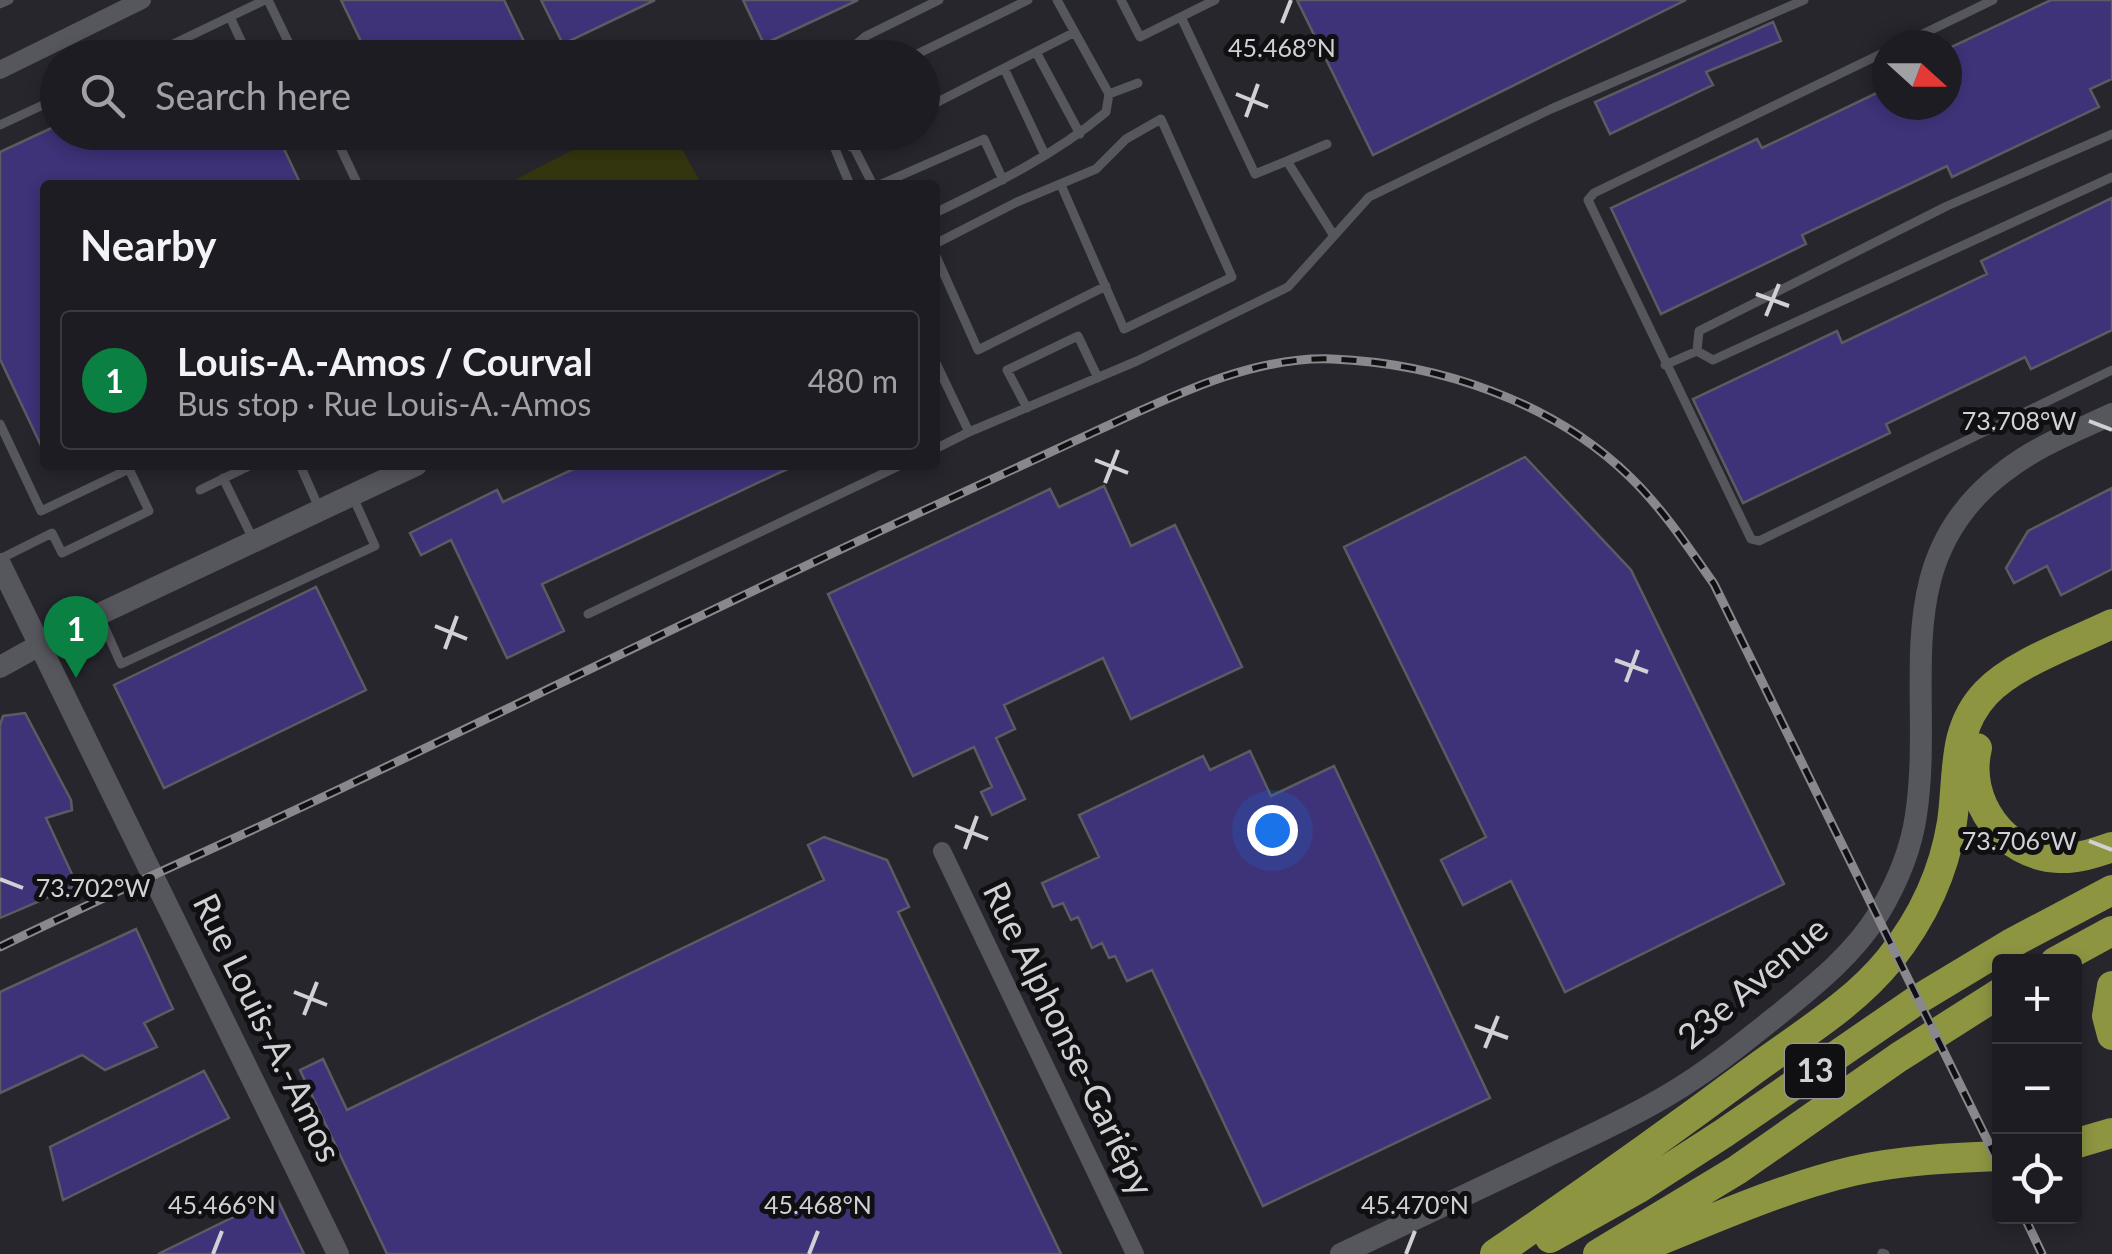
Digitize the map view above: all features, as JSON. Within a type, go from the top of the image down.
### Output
[{"type":"highway","points":[[1495,1254],[1677,1128],[1843,1004],[1880,971],[1917,919],[1940,871],[1952,823],[1957,752],[1971,712],[2001,680],[2112,624]]},
{"type":"highway","points":[[2112,645],[2021,690],[2002,704],[1982,732],[1974,769],[1982,806],[2004,836],[2024,850],[2059,858],[2084,856],[2112,847]]},
{"type":"highway","name":"13","points":[[1518,1254],[1664,1172],[1963,971],[2112,890]]},
{"type":"highway","points":[[2070,954],[2112,931]]},
{"type":"highway","points":[[2112,986],[2107,1016],[2112,1034]]},
{"type":"highway","name":"13","points":[[1598,1254],[1737,1170],[1898,1057],[1992,998]]},
{"type":"highway","points":[[2082,1142],[2112,1133]]},
{"type":"highway","points":[[1626,1254],[1778,1195],[1850,1172],[1911,1161],[1992,1156]]},
{"type":"street","points":[[61,40],[142,0]]},
{"type":"street","points":[[0,70],[40,50]]},
{"type":"street","name":"23e Avenue","points":[[1341,1254],[1666,1096],[1759,1030],[1849,951],[1892,890],[1912,834],[1920,767],[1921,624],[1929,580],[1940,551],[1965,511],[1994,479],[2030,454],[2112,414]]},
{"type":"street","points":[[0,667],[99,614],[405,470]]},
{"type":"street","name":"Rue Louis-A.-Amos","points":[[0,562],[338,1254]]},
{"type":"street","name":"Rue Alphonse-Gariépy","points":[[942,852],[1135,1254]]},
{"type":"lane","points":[[0,4],[8,0]]},
{"type":"lane","points":[[181,40],[266,0],[287,40]]},
{"type":"lane","points":[[861,40],[940,0]]},
{"type":"lane","points":[[940,43],[1028,0]]},
{"type":"lane","points":[[940,211],[1003,180],[1080,134],[1106,112],[1109,94],[1057,0]]},
{"type":"lane","points":[[1121,0],[1140,38],[1215,0]]},
{"type":"lane","points":[[940,446],[1098,378],[1288,288],[1369,197],[1551,109],[1804,0]]},
{"type":"lane","points":[[1931,30],[1993,0]]},
{"type":"lane","points":[[230,16],[241,40]]},
{"type":"lane","points":[[1181,17],[1254,174],[1328,144]]},
{"type":"lane","points":[[940,101],[1074,32]]},
{"type":"lane","points":[[1036,52],[1080,134]]},
{"type":"lane","points":[[1872,59],[1588,200],[1665,365],[1755,542],[2112,370]]},
{"type":"lane","points":[[1004,68],[1044,155]]},
{"type":"lane","points":[[1109,94],[1138,83]]},
{"type":"lane","points":[[0,125],[40,106]]},
{"type":"lane","points":[[940,241],[1017,202],[1096,169],[1126,139],[1161,119],[1232,277],[1124,330],[1062,184]]},
{"type":"lane","points":[[1697,350],[1699,331],[1947,206],[2112,134]]},
{"type":"lane","points":[[887,180],[984,138],[1003,180]]},
{"type":"lane","points":[[341,150],[356,180]]},
{"type":"lane","points":[[835,150],[848,180]]},
{"type":"lane","points":[[853,150],[873,180]]},
{"type":"lane","points":[[1286,162],[1334,236]]},
{"type":"lane","points":[[1697,350],[1713,360],[2112,177]]},
{"type":"lane","points":[[940,265],[978,350],[1106,286]]},
{"type":"lane","points":[[1027,408],[1007,370],[1078,336],[1098,378]]},
{"type":"lane","points":[[1665,365],[1697,350]]},
{"type":"lane","points":[[940,371],[969,432]]},
{"type":"lane","points":[[0,424],[62,553],[149,511],[129,470]]},
{"type":"lane","points":[[41,511],[127,470]]},
{"type":"lane","points":[[200,490],[240,470]]},
{"type":"lane","points":[[302,470],[320,510]]},
{"type":"lane","points":[[588,614],[890,470]]},
{"type":"lane","points":[[223,478],[254,542]]},
{"type":"lane","points":[[99,614],[121,664],[375,546],[352,495]]},
{"type":"lane","points":[[0,562],[52,533]]},
{"type":"green space","points":[[572,150],[682,150],[699,180],[515,180]]},
{"type":"building","points":[[341,0],[504,0],[523,40],[360,40]]},
{"type":"building","points":[[541,0],[655,0],[571,40],[561,40]]},
{"type":"building","points":[[743,0],[858,0],[773,40],[762,40]]},
{"type":"building","points":[[1297,0],[1686,0],[1373,155]]},
{"type":"building","points":[[2051,0],[2112,0],[2112,79],[2090,89],[2099,107],[1952,177],[1947,166],[1802,235],[1806,244],[1661,314],[1611,208],[1757,139],[1762,148],[1872,95],[1872,120],[1962,120],[1962,42]]},
{"type":"building","points":[[1773,22],[1781,41],[1706,72],[1713,85],[1610,134],[1595,102]]},
{"type":"building","points":[[40,133],[40,150],[284,150],[299,180],[40,180],[40,443],[0,359],[0,152]]},
{"type":"building","points":[[2112,198],[2112,330],[2031,369],[2025,357],[1886,424],[1890,433],[1743,503],[1693,399],[1837,331],[1842,343],[1987,274],[1981,261]]},
{"type":"building","points":[[1525,457],[1631,570],[1784,884],[1565,992],[1511,881],[1463,905],[1441,860],[1486,837],[1344,547]]},
{"type":"building","points":[[571,470],[785,470],[542,584],[564,631],[507,658],[451,540],[421,555],[410,533],[497,490],[503,502]]},
{"type":"building","points":[[1104,486],[1131,546],[1175,525],[1242,667],[1131,719],[1103,658],[1004,705],[1015,729],[996,738],[1025,799],[992,815],[981,792],[992,787],[974,747],[913,776],[828,594],[1050,489],[1059,507]]},
{"type":"building","points":[[2112,488],[2112,569],[2061,595],[2047,566],[2014,583],[2006,568],[2028,531]]},
{"type":"building","points":[[316,587],[366,690],[164,788],[114,685]]},
{"type":"building","points":[[25,713],[71,800],[72,810],[46,818],[77,885],[0,918],[0,725],[3,716]]},
{"type":"building","points":[[1250,751],[1271,796],[1334,766],[1490,1098],[1263,1206],[1152,970],[1127,981],[1115,956],[1109,958],[1102,943],[1092,948],[1078,917],[1071,920],[1063,903],[1053,907],[1042,883],[1099,857],[1079,815],[1203,756],[1210,770]]},
{"type":"building","points":[[824,837],[887,860],[909,907],[898,912],[1061,1254],[387,1254],[300,1070],[323,1059],[347,1110],[824,880],[808,845]]},
{"type":"building","points":[[136,929],[173,1009],[144,1023],[157,1047],[105,1070],[82,1055],[0,1093],[0,992]]},
{"type":"building","points":[[204,1071],[229,1118],[63,1200],[50,1147]]},
{"type":"building","points":[[276,1196],[304,1254],[158,1254]]},
{"type":"railway","points":[[0,947],[861,540],[1180,394],[1270,364],[1332,359],[1372,362],[1453,378],[1530,408],[1599,451],[1630,477],[1664,515],[1714,584],[1992,1150]]},
{"type":"railway","points":[[2028,1224],[2042,1254]]},
{"type":"place","name":"Louis-A.-Amos / Courval","points":[[76,678]]}]
